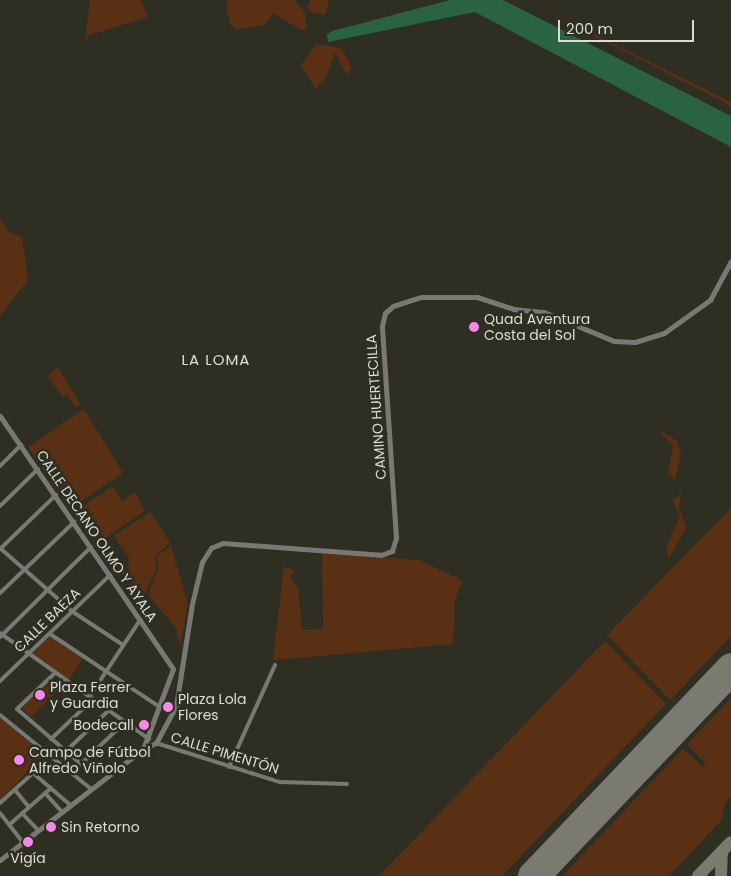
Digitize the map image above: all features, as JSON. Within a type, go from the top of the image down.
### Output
[{"type":"street","name":"CAMINO HUERTECILLA","points":[[182,671],[192,604],[202,562],[211,548],[223,543],[381,555],[392,552],[396,538],[382,326],[386,313],[392,306],[421,297],[477,297],[512,309],[544,312],[614,341],[635,342],[664,334],[710,300],[731,261]]},
{"type":"street","name":"CALLE DECANO OLMO Y AYALA","points":[[0,416],[2,423],[38,469],[173,669]]},
{"type":"street","points":[[0,466],[21,445]]},
{"type":"street","points":[[0,506],[38,469]]},
{"type":"street","points":[[56,495],[0,549],[73,612],[124,645]]},
{"type":"street","points":[[0,593],[74,522]]},
{"type":"street","points":[[91,547],[1,635],[89,700],[149,739]]},
{"type":"street","name":"CALLE BAEZA","points":[[0,681],[110,575]]},
{"type":"street","points":[[51,739],[89,700],[140,620]]},
{"type":"street","points":[[50,634],[160,707]]},
{"type":"street","points":[[229,767],[275,665]]},
{"type":"street","points":[[0,860],[70,804],[143,749],[156,742],[176,706],[182,671],[173,669],[149,739],[143,749]]},
{"type":"street","points":[[54,674],[17,709],[80,764],[124,723]]},
{"type":"street","points":[[66,751],[107,712]]},
{"type":"street","points":[[0,715],[91,789]]},
{"type":"street","name":"CALLE PIMENTÓN","points":[[156,742],[280,782],[347,784]]},
{"type":"street","points":[[0,803],[33,773],[70,804]]},
{"type":"street","points":[[9,825],[50,788]]},
{"type":"street","points":[[15,790],[29,807]]},
{"type":"street","points":[[45,793],[61,811]]},
{"type":"street","points":[[0,813],[23,842]]},
{"type":"street","points":[[22,813],[38,830]]},
{"type":"shaded area","points":[[90,0],[140,0],[148,17],[89,35],[85,42]]},
{"type":"shaded area","points":[[228,0],[294,0],[305,12],[306,29],[301,30],[274,13],[264,25],[237,29],[231,26],[226,7]]},
{"type":"shaded area","points":[[311,0],[329,0],[325,15],[311,12],[307,7]]},
{"type":"shaded area","points":[[450,0],[503,0],[731,116],[731,147],[475,12],[328,42],[327,35],[332,31]]},
{"type":"shaded area","points":[[523,0],[731,102],[731,106]]},
{"type":"shaded area","points":[[316,44],[341,48],[352,68],[347,75],[335,53],[325,79],[316,89],[301,65]]},
{"type":"shaded area","points":[[0,219],[9,232],[22,237],[28,280],[0,316]]},
{"type":"shaded area","points":[[58,367],[80,404],[76,407],[67,395],[63,398],[48,376]]},
{"type":"shaded area","points":[[84,409],[123,473],[75,505],[58,491],[28,447]]},
{"type":"shaded area","points":[[656,428],[677,441],[681,453],[675,480],[668,474],[673,445]]},
{"type":"shaded area","points":[[113,486],[122,501],[135,492],[145,511],[102,540],[80,508]]},
{"type":"shaded area","points":[[681,494],[679,507],[686,528],[669,558],[666,548],[680,515],[672,500]]},
{"type":"shaded area","points":[[731,508],[731,636],[670,700],[607,635]]},
{"type":"shaded area","points":[[150,512],[170,543],[155,556],[156,569],[145,594],[122,574],[129,565],[129,557],[114,536]]},
{"type":"shaded area","points":[[171,545],[188,605],[180,646],[176,628],[148,595],[158,568],[157,557]]},
{"type":"shaded area","points":[[322,552],[419,560],[463,581],[455,599],[453,644],[273,660],[284,566],[294,570],[290,578],[298,587],[302,630],[323,629]]},
{"type":"shaded area","points":[[50,636],[83,659],[68,681],[31,654]]},
{"type":"shaded area","points":[[605,641],[666,704],[502,876],[379,876]]},
{"type":"shaded area","name":"Plaza Ferrer y Guardia","points":[[53,679],[64,685],[31,717],[22,708]]},
{"type":"shaded area","points":[[731,698],[731,796],[725,803],[721,821],[669,876],[562,876],[683,749],[703,767],[706,764],[687,744]]},
{"type":"shaded area","name":"Campo de Fútbol Alfredo Viñolo","points":[[0,718],[44,754],[0,801]]},
{"type":"taxiway","points":[[698,876],[731,842]]},
{"type":"taxiway","points":[[721,876],[722,852]]},
{"type":"runway","points":[[533,876],[731,668]]},
{"type":"place","name":"Quad Aventura Costa del Sol","points":[[474,327]]},
{"type":"place","name":"Plaza Ferrer y Guardia","points":[[40,695]]},
{"type":"place","name":"Plaza Lola Flores","points":[[168,707]]},
{"type":"place","name":"Bodecall","points":[[144,725]]},
{"type":"place","name":"Campo de Fútbol Alfredo Viñolo","points":[[19,760]]},
{"type":"place","name":"Sin Retorno","points":[[51,827]]},
{"type":"place","name":"Vigía","points":[[28,842]]},
{"type":"district","name":"LA LOMA","points":[[216,360]]}]
